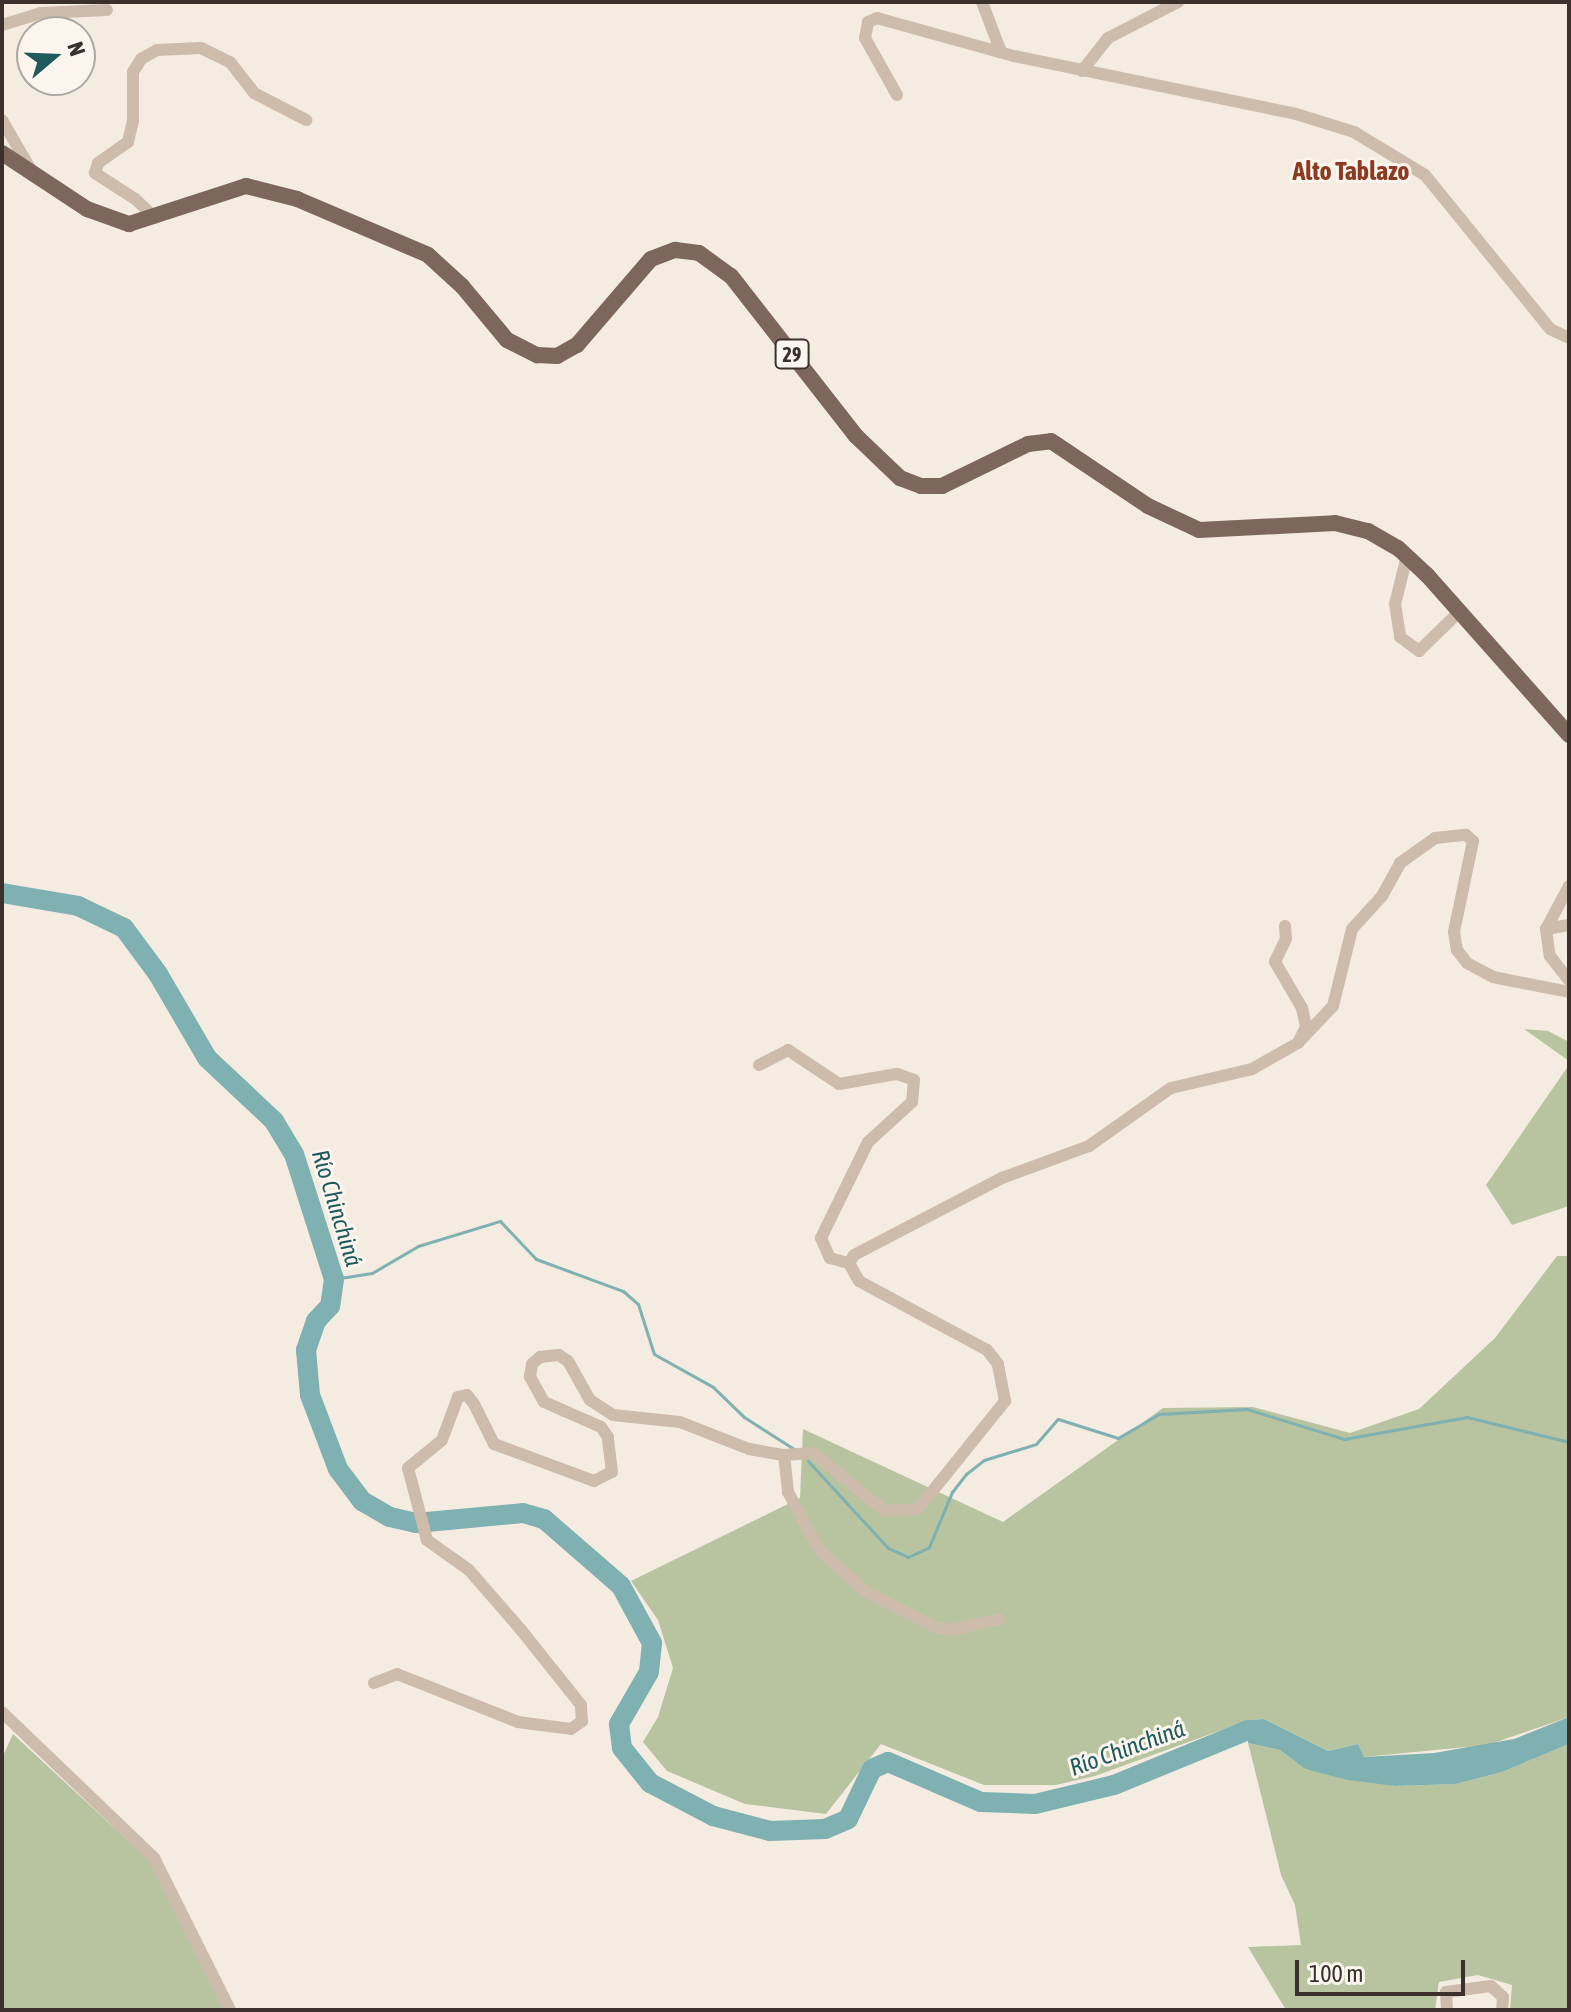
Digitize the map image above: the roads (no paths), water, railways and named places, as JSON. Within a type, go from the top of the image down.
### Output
[{"type":"main road","name":"29","points":[[2,153],[112,220],[129,224],[246,186],[297,199],[428,255],[462,286],[507,340],[547,356],[577,345],[651,259],[675,250],[699,253],[731,276],[868,450],[910,484],[951,484],[1028,444],[1051,441],[1148,506],[1199,530],[1335,523],[1368,531],[1407,556],[1569,735]]},
{"type":"street","points":[[982,2],[1001,52]]},
{"type":"street","points":[[1082,71],[1108,38],[1178,2]]},
{"type":"street","points":[[2,25],[41,13],[107,10]]},
{"type":"street","points":[[897,95],[865,38],[868,22],[877,18],[1082,71],[1296,114],[1389,150],[1425,175],[1550,329],[1569,338]]},
{"type":"street","points":[[155,218],[135,199],[95,173],[98,163],[128,142],[133,72],[141,59],[157,50],[201,48],[230,62],[254,93],[306,120]]},
{"type":"street","points":[[2,120],[33,173]]},
{"type":"street","points":[[1407,556],[1395,604],[1400,637],[1419,651],[1459,612]]},
{"type":"street","points":[[849,1263],[854,1255],[929,1220],[955,1201],[1035,1163],[1089,1146],[1171,1088],[1252,1069],[1298,1043],[1333,1006],[1352,929],[1382,896],[1400,863],[1435,838],[1466,835],[1473,841],[1454,932],[1457,950],[1467,963],[1493,977],[1569,992]]},
{"type":"street","points":[[1569,886],[1546,929],[1550,956],[1569,980]]},
{"type":"street","points":[[1546,929],[1569,925]]},
{"type":"street","points":[[1285,926],[1286,939],[1275,962],[1302,1008],[1306,1027],[1298,1043]]},
{"type":"street","points":[[374,1683],[397,1674],[518,1722],[571,1729],[582,1721],[581,1705],[522,1631],[469,1570],[427,1540],[408,1468],[442,1440],[454,1404],[467,1395],[494,1444],[582,1478],[605,1480],[615,1461],[608,1437],[601,1427],[555,1411],[535,1391],[532,1364],[550,1355],[568,1361],[590,1400],[613,1415],[680,1422],[749,1449],[784,1455],[814,1455],[885,1511],[906,1514],[927,1498],[1005,1401],[998,1364],[987,1350],[859,1281],[849,1263],[830,1258],[821,1238],[868,1142],[912,1102],[914,1080],[897,1074],[839,1084],[788,1050],[778,1051],[759,1065]]},
{"type":"street","points":[[784,1455],[783,1476],[799,1518],[840,1574],[935,1627],[951,1630],[999,1619]]},
{"type":"street","points":[[2,1712],[154,1858],[230,2010]]},
{"type":"street","points":[[1447,2010],[1446,1992],[1499,1989],[1502,2010]]},
{"type":"water","points":[[1569,1717],[1569,1744],[1502,1772],[1456,1784],[1395,1786],[1348,1780],[1305,1769],[1280,1750],[1248,1743],[1249,1720],[1264,1719],[1328,1751],[1358,1744],[1364,1757],[1434,1753],[1514,1739]]},
{"type":"waterway","name":"Río Chinchiná","points":[[2,893],[78,906],[124,928],[158,974],[207,1058],[274,1121],[294,1154],[334,1279],[330,1306],[316,1321],[306,1350],[310,1395],[338,1469],[362,1501],[390,1517],[416,1523],[523,1513],[544,1519],[621,1586],[652,1643],[649,1672],[619,1724],[622,1748],[650,1783],[713,1816],[770,1831],[825,1829],[848,1819],[872,1769],[888,1762],[981,1802],[1035,1804],[1114,1785],[1248,1730],[1275,1738]]},
{"type":"waterway","points":[[334,1279],[372,1273],[418,1246],[500,1221],[536,1259],[623,1291],[638,1304],[654,1354],[713,1387],[744,1417],[797,1451]]},
{"type":"waterway","points":[[808,1461],[888,1548],[908,1557],[929,1547],[952,1492],[966,1474],[984,1460],[1036,1444],[1058,1419],[1118,1438],[1159,1414],[1247,1409],[1344,1439],[1467,1417],[1569,1442]]},
{"type":"district","name":"Alto Tablazo","points":[[1351,172]]}]
